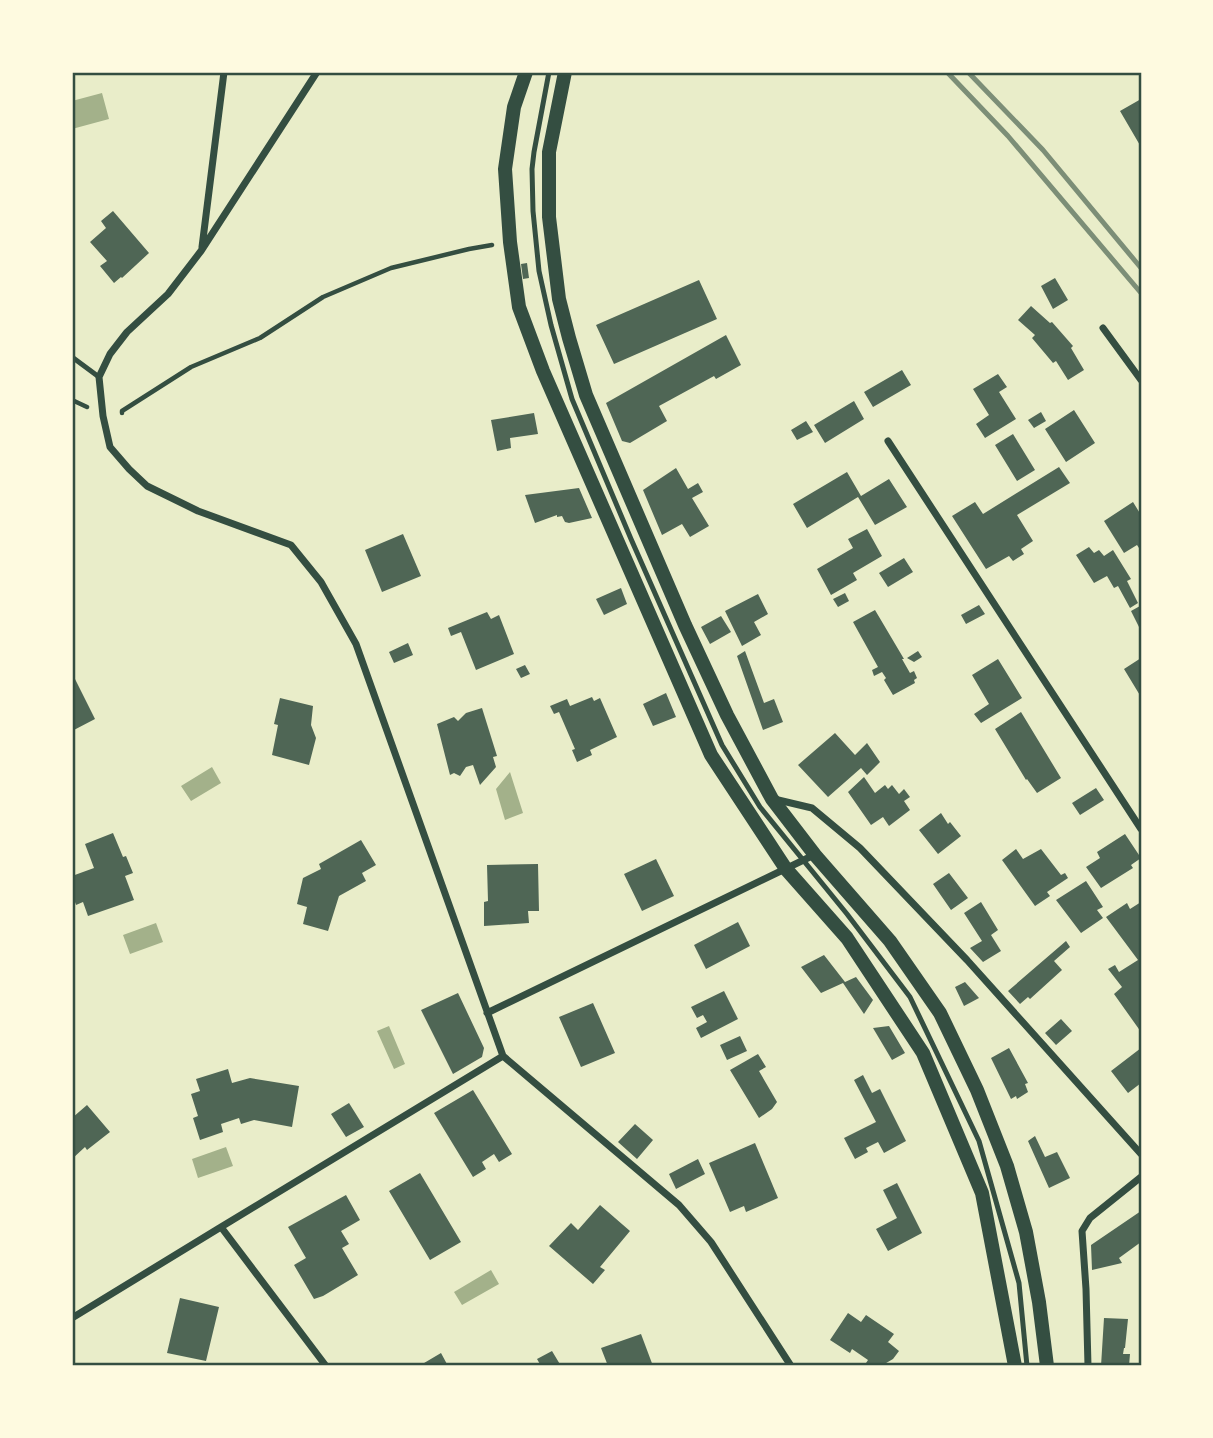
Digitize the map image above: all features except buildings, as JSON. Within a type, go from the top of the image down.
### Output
[{"type":"main road","points":[[526,72],[514,107],[506,160],[510,242],[519,307],[543,371],[711,755],[786,869],[847,938],[923,1053],[982,1192],[1015,1366]]},
{"type":"main road","points":[[565,72],[549,152],[549,217],[559,299],[586,395],[680,613],[727,715],[772,799],[809,858],[890,941],[940,1013],[977,1090],[1007,1166],[1026,1232],[1047,1366]]},
{"type":"street","points":[[201,251],[224,72]]},
{"type":"street","points":[[317,72],[201,251],[168,294],[127,332],[110,354],[99,377],[103,416],[110,447],[147,485],[198,512],[291,545],[321,582],[356,644],[503,1056],[679,1205],[711,1242],[791,1366]]},
{"type":"street","points":[[1103,328],[1141,380]]},
{"type":"street","points":[[888,440],[1141,829]]},
{"type":"street","points":[[772,799],[812,808],[860,848],[967,960],[1141,1154]]},
{"type":"street","points":[[487,1013],[809,858]]},
{"type":"street","points":[[72,1318],[503,1056]]},
{"type":"street","points":[[1088,1366],[1083,1231],[1090,1218],[1141,1177]]},
{"type":"street","points":[[221,1227],[326,1366]]},
{"type":"lane","points":[[549,72],[532,169],[533,211],[539,271],[551,326],[572,399],[722,745],[760,807],[809,858],[847,914],[910,997],[979,1140],[1018,1283],[1027,1366]]},
{"type":"lane","points":[[72,357],[99,377]]},
{"type":"path","points":[[123,422],[122,411],[191,367],[260,338],[323,297],[391,268],[510,242]]},
{"type":"shaded area","points":[[102,93],[109,119],[72,129],[72,101]]},
{"type":"shaded area","points":[[212,767],[221,783],[191,801],[181,786]]},
{"type":"shaded area","points":[[510,772],[523,813],[505,820],[496,789]]},
{"type":"shaded area","points":[[156,923],[163,942],[130,954],[123,935]]},
{"type":"shaded area","points":[[389,1026],[405,1064],[394,1069],[377,1031]]},
{"type":"shaded area","points":[[226,1147],[233,1166],[198,1178],[192,1159]]},
{"type":"shaded area","points":[[491,1270],[499,1284],[462,1305],[454,1292]]},
{"type":"railway","points":[[947,72],[1008,136],[1141,293]]},
{"type":"railway","points":[[968,72],[1043,150],[1141,268]]}]
